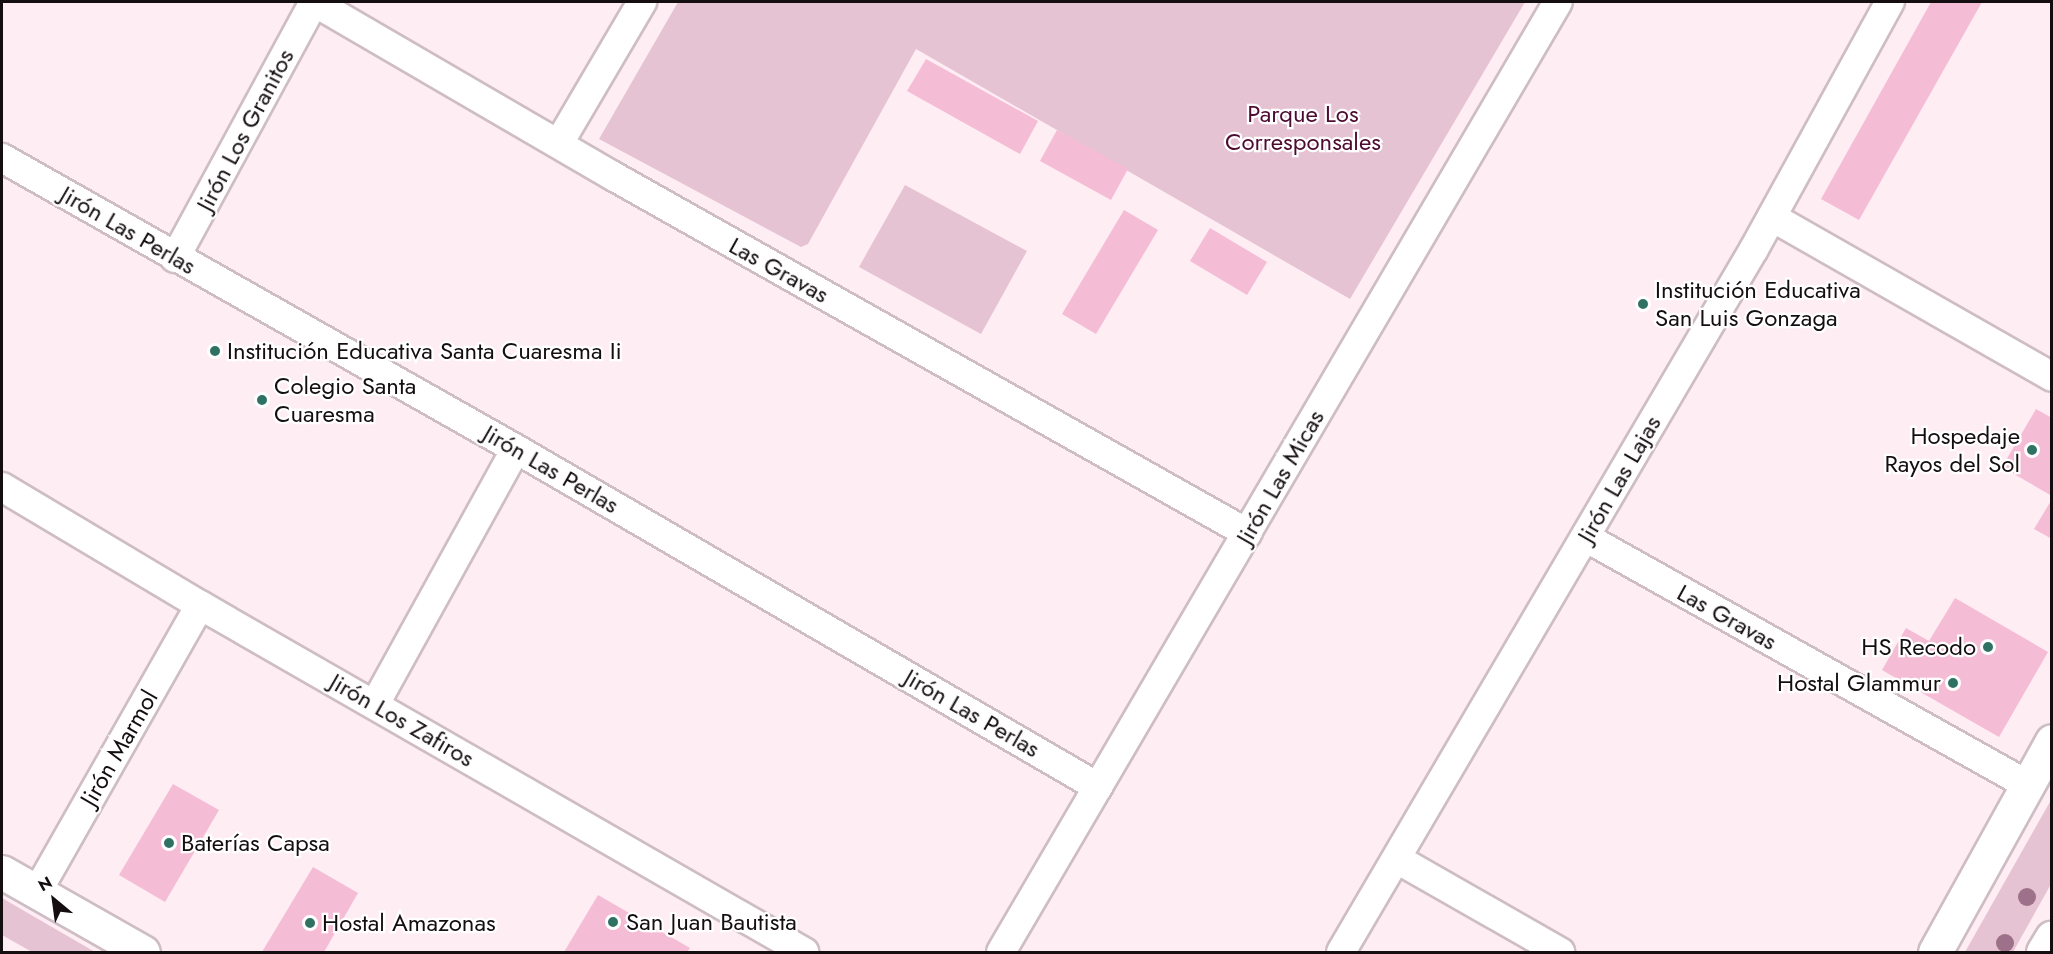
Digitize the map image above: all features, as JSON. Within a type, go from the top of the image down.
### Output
[{"type":"main road","points":[[1935,952],[2026,784],[2052,741]]},
{"type":"main road","points":[[2,872],[143,952]]},
{"type":"main road","points":[[2043,952],[2052,937]]},
{"type":"street","name":"Las Gravas","points":[[314,2],[1247,533]]},
{"type":"street","name":"Jirón Los Granitos","points":[[175,258],[314,2]]},
{"type":"street","points":[[559,143],[642,2]]},
{"type":"street","name":"Jirón Las Micas","points":[[1001,952],[1558,2]]},
{"type":"street","name":"Jirón Las Lajas","points":[[1341,952],[1772,217],[1890,2]]},
{"type":"street","name":"Jirón Las Perlas","points":[[2,158],[516,449],[1098,787]]},
{"type":"street","points":[[1772,217],[2052,377]]},
{"type":"street","points":[[375,704],[516,449]]},
{"type":"street","name":"Jirón Los Zafiros","points":[[2,487],[200,605],[804,952]]},
{"type":"street","name":"Las Gravas","points":[[1585,537],[2026,784]]},
{"type":"street","name":"Jirón Marmol","points":[[37,892],[200,605]]},
{"type":"street","points":[[1397,859],[1560,952]]},
{"type":"green space","name":"Parque Los Corresponsales","points":[[678,2],[1525,2],[1350,299],[916,49],[808,244],[801,247],[599,139]]},
{"type":"green space","points":[[905,185],[1027,251],[981,334],[859,267]]},
{"type":"green space","points":[[2051,800],[2051,884],[2013,952],[1965,952]]},
{"type":"green space","points":[[2,898],[95,952],[32,952],[2,935]]},
{"type":"building","points":[[1931,2],[1982,2],[1859,220],[1821,199]]},
{"type":"building","points":[[926,59],[1038,121],[1020,154],[907,91]]},
{"type":"building","points":[[1057,130],[1128,169],[1111,200],[1040,161]]},
{"type":"building","points":[[1124,210],[1158,230],[1096,334],[1062,314]]},
{"type":"building","points":[[1210,228],[1267,262],[1247,295],[1190,261]]},
{"type":"building","name":"Hospedaje Rayos del Sol","points":[[2036,409],[2052,418],[2052,496],[2002,467]]},
{"type":"building","name":"Hospedaje Rayos del Sol","points":[[2052,499],[2052,539],[2034,529]]},
{"type":"building","points":[[1955,598],[2048,652],[1999,737],[1882,670],[1906,628],[1929,641]]},
{"type":"building","name":"Baterías Capsa","points":[[173,784],[219,810],[165,902],[119,875]]},
{"type":"building","name":"Hostal Amazonas","points":[[313,867],[358,893],[324,952],[262,952]]},
{"type":"building","name":"San Juan Bautista","points":[[598,895],[690,948],[687,952],[564,952]]},
{"type":"place","name":"Institución Educativa San Luis Gonzaga","points":[[1643,304]]},
{"type":"place","name":"Institución Educativa Santa Cuaresma Ii","points":[[215,351]]},
{"type":"place","name":"Colegio Santa Cuaresma","points":[[262,400]]},
{"type":"place","name":"Hospedaje Rayos del Sol","points":[[2032,450]]},
{"type":"place","name":"HS Recodo","points":[[1988,647]]},
{"type":"place","name":"Hostal Glammur","points":[[1953,683]]},
{"type":"place","name":"Baterías Capsa","points":[[169,843]]},
{"type":"place","name":"San Juan Bautista","points":[[613,922]]},
{"type":"place","name":"Hostal Amazonas","points":[[310,923]]}]
